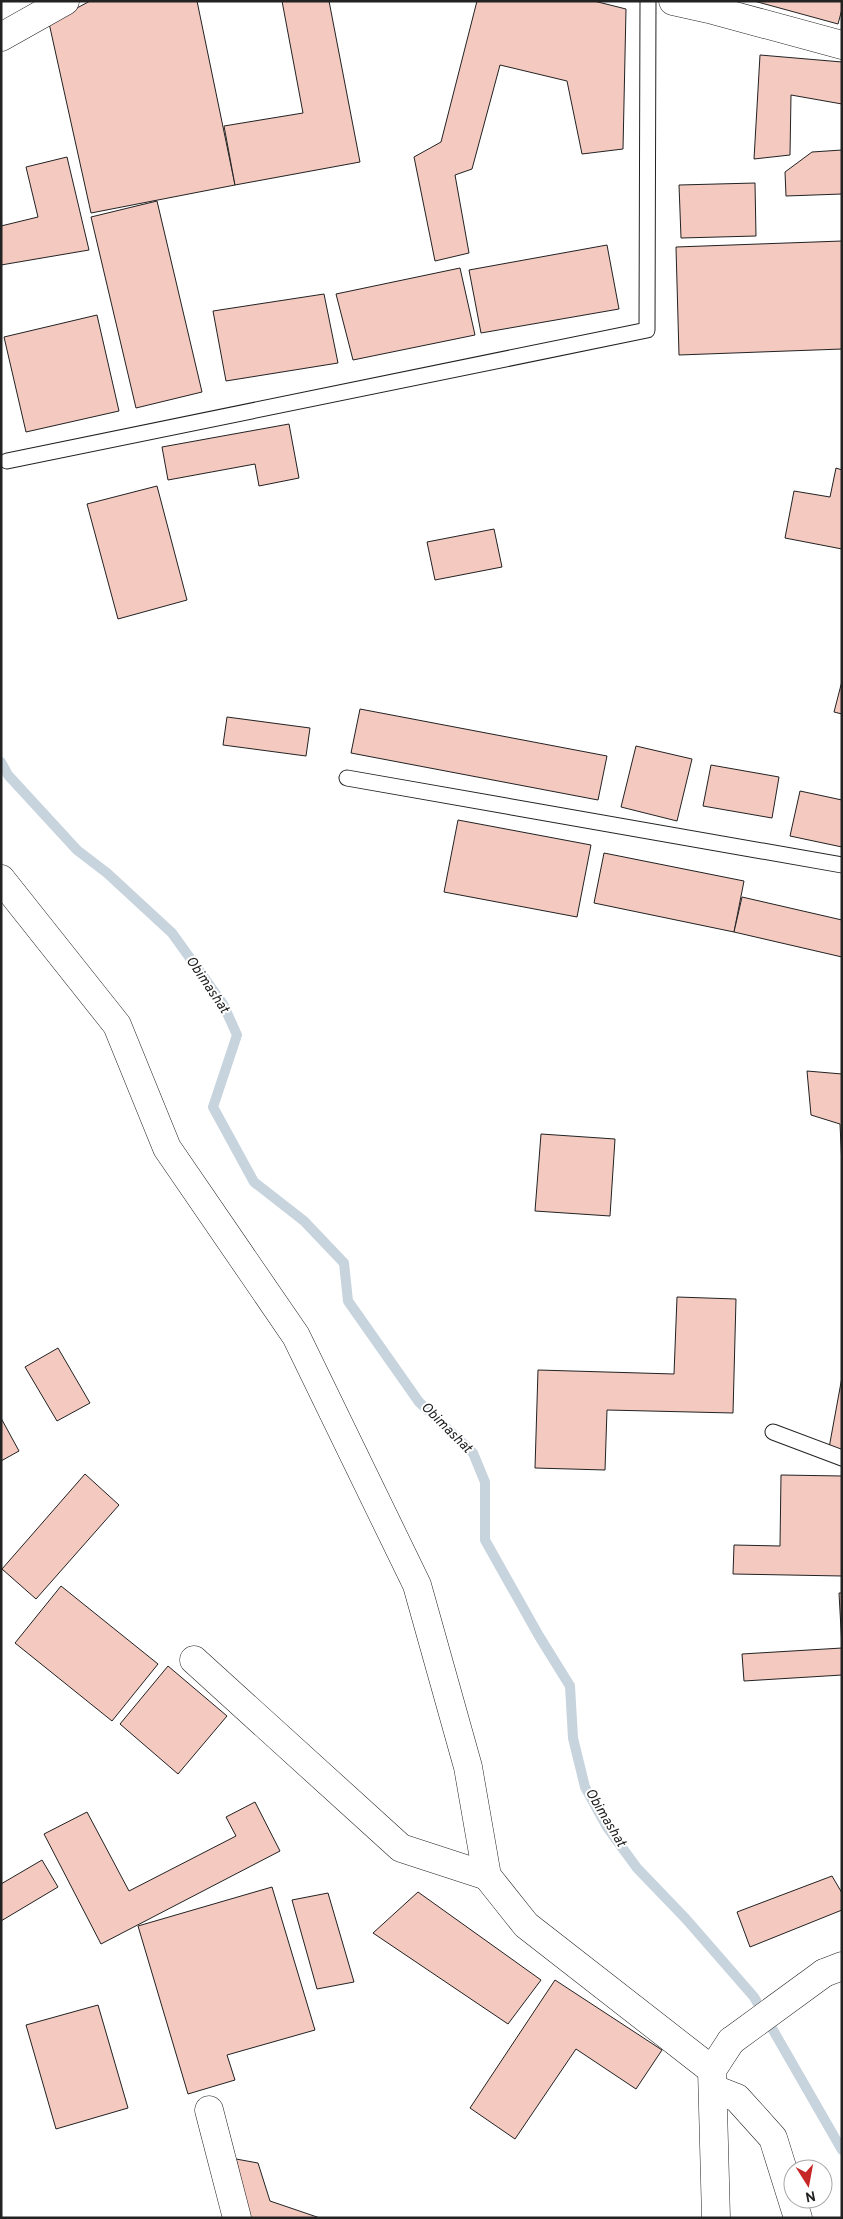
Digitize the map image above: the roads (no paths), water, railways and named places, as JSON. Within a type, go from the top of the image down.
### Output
[{"type":"street","points":[[1,37],[65,1]]},
{"type":"street","points":[[673,1],[842,45]]},
{"type":"street","points":[[1,879],[117,1025],[168,1148],[296,1336],[417,1585],[468,1767],[487,1876],[526,1925],[736,2098],[773,2138],[798,2218]]},
{"type":"street","points":[[194,1660],[401,1848],[487,1876]]},
{"type":"street","points":[[716,2218],[713,2079],[731,2041],[833,1970]]},
{"type":"street","points":[[209,2110],[237,2218]]},
{"type":"lane","points":[[8,461],[647,330],[648,1]]},
{"type":"lane","points":[[347,778],[842,865]]},
{"type":"lane","points":[[773,1432],[842,1458]]},
{"type":"waterway","name":"Obimashat","points":[[1,762],[8,775],[77,850],[107,873],[172,933],[223,1004],[237,1035],[213,1107],[254,1182],[304,1221],[344,1263],[348,1301],[419,1402],[473,1453],[485,1482],[485,1540],[539,1636],[570,1686],[573,1738],[585,1787],[607,1827],[637,1868],[686,1919],[754,1997],[842,2150]]}]
